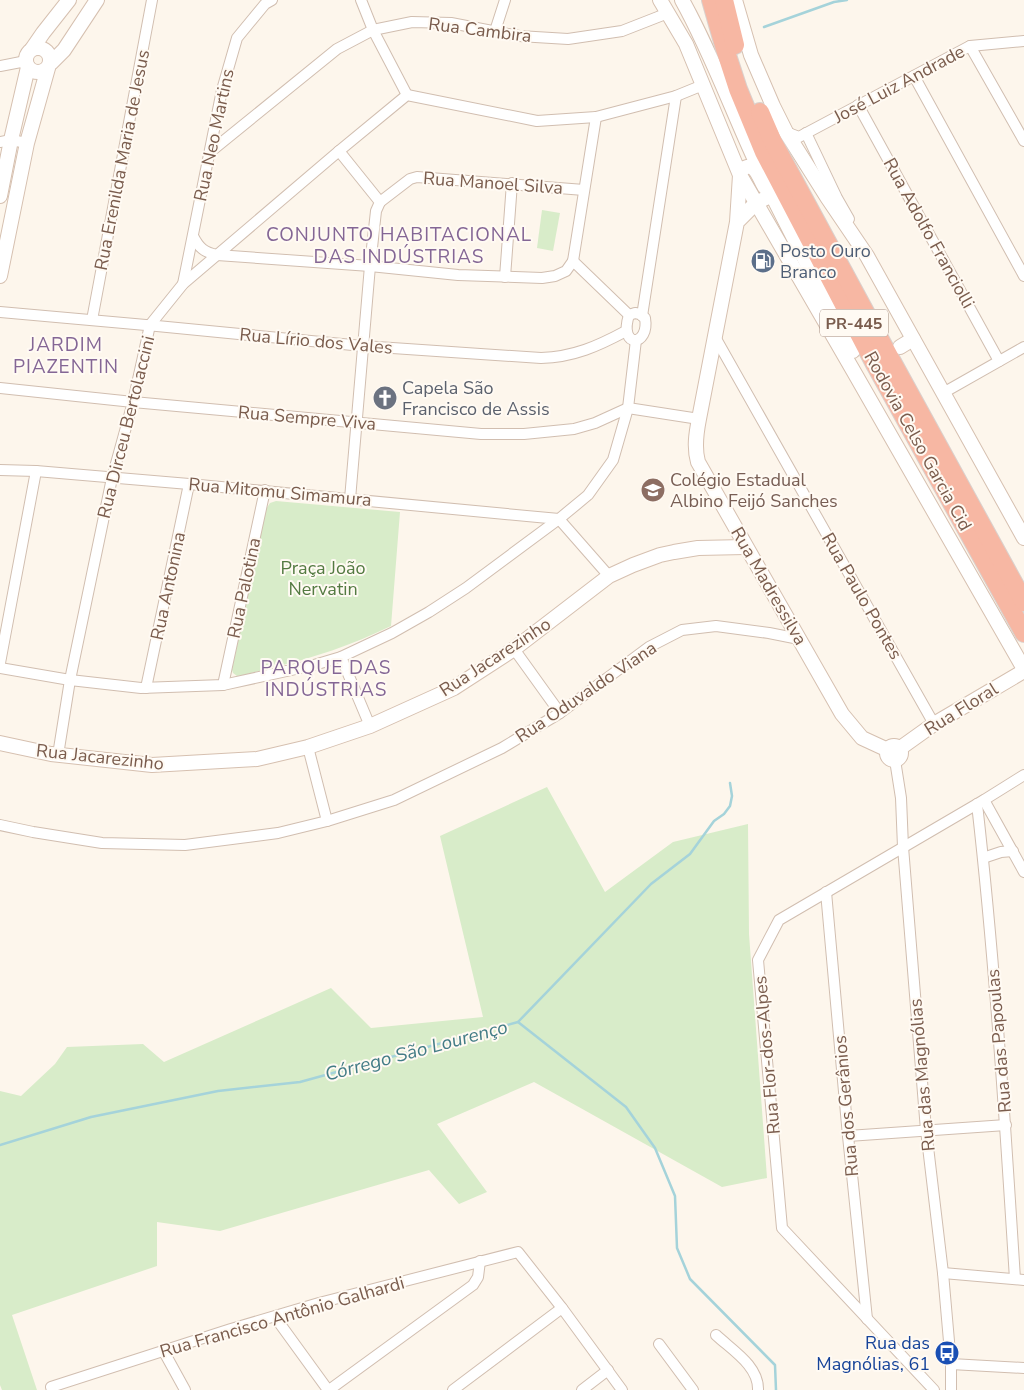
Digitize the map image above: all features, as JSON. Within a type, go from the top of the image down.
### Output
[{"type":"highway","name":"Rodovia Celso Garcia Cid","points":[[710,0],[738,89],[764,152],[876,366],[1024,634]]},
{"type":"highway","name":"Rodovia Celso Garcia Cid","points":[[724,0],[738,56],[754,99],[774,142],[1024,602]]},
{"type":"street","points":[[0,196],[5,141],[28,59],[43,33],[69,0]]},
{"type":"street","name":"Rua Erenilda Maria de Jesus","points":[[92,320],[152,0]]},
{"type":"street","name":"Rua Neo Martins","points":[[183,284],[222,90],[236,38],[265,4],[272,0]]},
{"type":"street","points":[[361,0],[373,30],[407,95],[537,121],[596,117],[676,96],[703,85]]},
{"type":"street","points":[[496,31],[505,0]]},
{"type":"street","points":[[660,0],[686,44],[740,175],[861,372],[1024,670]]},
{"type":"street","name":"Rodovia Celso Garcia Cid","points":[[682,0],[697,27],[772,195],[861,372]]},
{"type":"street","points":[[735,0],[751,55],[786,132],[827,198],[867,256]]},
{"type":"street","points":[[28,59],[33,72],[44,72],[64,50],[93,2]]},
{"type":"street","name":"Rua Cambira","points":[[210,152],[337,49],[373,30],[412,22],[451,23],[519,36],[568,39],[622,31],[668,13]]},
{"type":"street","name":"José Luiz Andrade","points":[[806,133],[970,46],[1024,41]]},
{"type":"street","points":[[970,46],[1024,141]]},
{"type":"street","points":[[0,66],[28,59],[40,48],[46,50],[50,55],[49,66],[27,143],[0,276]]},
{"type":"street","points":[[914,76],[1024,276]]},
{"type":"street","name":"Rua Dirceu Bertolaccini","points":[[58,755],[70,680],[112,478],[133,402],[150,325],[183,284],[407,95]]},
{"type":"street","points":[[642,316],[676,96]]},
{"type":"street","name":"Rua Adolfo Franciolli","points":[[858,105],[999,361]]},
{"type":"street","points":[[193,236],[201,249],[208,253],[217,254],[458,275],[542,278],[555,276],[566,271],[573,261],[596,117]]},
{"type":"street","points":[[786,132],[799,137],[806,133],[867,256],[1024,538]]},
{"type":"street","points":[[5,141],[27,143]]},
{"type":"street","points":[[339,151],[380,202],[376,211],[370,266],[350,499]]},
{"type":"street","points":[[737,222],[756,203],[772,195],[764,187],[751,167],[746,166],[741,170],[740,175]]},
{"type":"street","name":"Rua Madressilva","points":[[740,175],[737,222],[695,442],[698,462],[842,714],[862,738],[894,753]]},
{"type":"street","name":"Rua Manoel Silva","points":[[380,202],[410,179],[417,177],[584,190]]},
{"type":"street","points":[[505,277],[512,183]]},
{"type":"street","points":[[573,261],[629,315]]},
{"type":"street","name":"Rua Lírio dos Vales","points":[[0,312],[363,346],[541,358],[555,358],[574,354],[601,344],[626,331]]},
{"type":"street","points":[[635,313],[642,316],[645,318],[646,324],[644,333],[641,338],[632,340],[628,337],[626,331],[626,322],[629,315],[635,313]]},
{"type":"street","name":"Rua Paulo Pontes","points":[[715,338],[934,724]]},
{"type":"street","points":[[900,347],[913,339]]},
{"type":"street","points":[[0,668],[70,680],[146,688],[223,685],[314,665],[341,657],[392,633],[438,606],[486,574],[560,519],[588,495],[613,460],[628,408],[636,340]]},
{"type":"street","points":[[943,394],[1024,347]]},
{"type":"street","name":"Rua Sempre Viva","points":[[0,388],[133,402],[499,434],[534,433],[584,426],[628,408]]},
{"type":"street","points":[[628,408],[699,419]]},
{"type":"street","name":"Rua Mitomu Simamura","points":[[0,470],[36,471],[265,490],[560,519]]},
{"type":"street","points":[[0,663],[36,471]]},
{"type":"street","name":"Rua Antonina","points":[[146,688],[189,484]]},
{"type":"street","name":"Rua Palotina","points":[[223,685],[265,490]]},
{"type":"street","points":[[560,519],[609,576]]},
{"type":"street","name":"Rua Jacarezinho","points":[[0,743],[58,755],[152,765],[257,759],[308,747],[370,726],[454,688],[514,649],[609,576],[660,555],[698,548],[746,547]]},
{"type":"street","name":"Rua Oduvaldo Viana","points":[[0,825],[102,843],[185,845],[278,833],[327,821],[394,800],[502,748],[560,714],[649,647],[682,630],[716,626],[769,633],[799,640]]},
{"type":"street","points":[[514,649],[560,714]]},
{"type":"street","points":[[341,657],[370,726]]},
{"type":"street","name":"Rua Floral","points":[[894,753],[934,724],[1024,670]]},
{"type":"street","points":[[308,747],[327,821]]},
{"type":"street","name":"Rua das Magnólias","points":[[894,753],[901,798],[903,846],[926,1130],[943,1273],[951,1390]]},
{"type":"street","name":"Rua Flor-dos-Alpes","points":[[934,1390],[782,1228],[758,960],[779,920],[1024,775]]},
{"type":"street","points":[[981,802],[1013,851],[1024,872]]},
{"type":"street","name":"Rua das Papoulas","points":[[981,802],[983,858],[1020,1280]]},
{"type":"street","points":[[983,858],[1002,852],[1013,851]]},
{"type":"street","name":"Rua dos Gerânios","points":[[826,892],[867,1319]]},
{"type":"street","points":[[848,1136],[1006,1125]]},
{"type":"street","name":"Rua Francisco Antônio Galhardi","points":[[52,1390],[51,1387],[274,1316],[518,1252],[562,1308]]},
{"type":"street","points":[[274,1316],[328,1390],[473,1285],[478,1277],[480,1261]]},
{"type":"street","points":[[943,1273],[1020,1280]]},
{"type":"street","points":[[453,1390],[562,1308],[622,1390]]},
{"type":"street","points":[[716,1335],[751,1367],[759,1384],[758,1390]]},
{"type":"street","points":[[659,1344],[693,1390]]},
{"type":"street","points":[[163,1350],[184,1390]]},
{"type":"street","points":[[950,1364],[1024,1368]]},
{"type":"street","points":[[582,1390],[608,1370]]},
{"type":"green space","points":[[542,210],[560,213],[553,251],[537,248]]},
{"type":"green space","name":"Praça João Nervatin","points":[[276,501],[400,512],[391,626],[347,645],[317,655],[237,676],[232,670],[266,509],[270,503]]},
{"type":"green space","points":[[547,787],[605,892],[673,842],[748,824],[749,934],[767,1178],[722,1187],[534,1082],[437,1124],[487,1192],[459,1204],[429,1170],[220,1231],[157,1222],[157,1266],[12,1315],[37,1390],[2,1390],[0,1385],[0,1091],[21,1096],[55,1064],[67,1047],[143,1044],[164,1062],[331,988],[371,1028],[483,1017],[440,836]]},
{"type":"waterway","points":[[764,27],[834,2],[847,0]]},
{"type":"waterway","points":[[518,1022],[651,884],[690,854],[714,821],[724,814],[730,806],[732,796],[730,783]]},
{"type":"waterway","name":"Córrego São Lourenço","points":[[0,1145],[91,1117],[218,1091],[300,1082],[518,1022],[626,1107],[655,1148],[675,1196],[677,1248],[690,1279],[775,1365],[776,1390]]},
{"type":"place","name":"Posto Ouro Branco","points":[[763,261]]},
{"type":"place","name":"Capela São Francisco de Assis","points":[[385,398]]},
{"type":"place","name":"Colégio Estadual Albino Feijó Sanches","points":[[653,490]]},
{"type":"place","name":"Rua das Magnólias, 61","points":[[947,1353]]},
{"type":"district","name":"CONJUNTO HABITACIONAL DAS INDÚSTRIAS","points":[[399,245]]},
{"type":"district","name":"JARDIM PIAZENTIN","points":[[66,355]]},
{"type":"district","name":"PARQUE DAS INDÚSTRIAS","points":[[326,678]]}]
